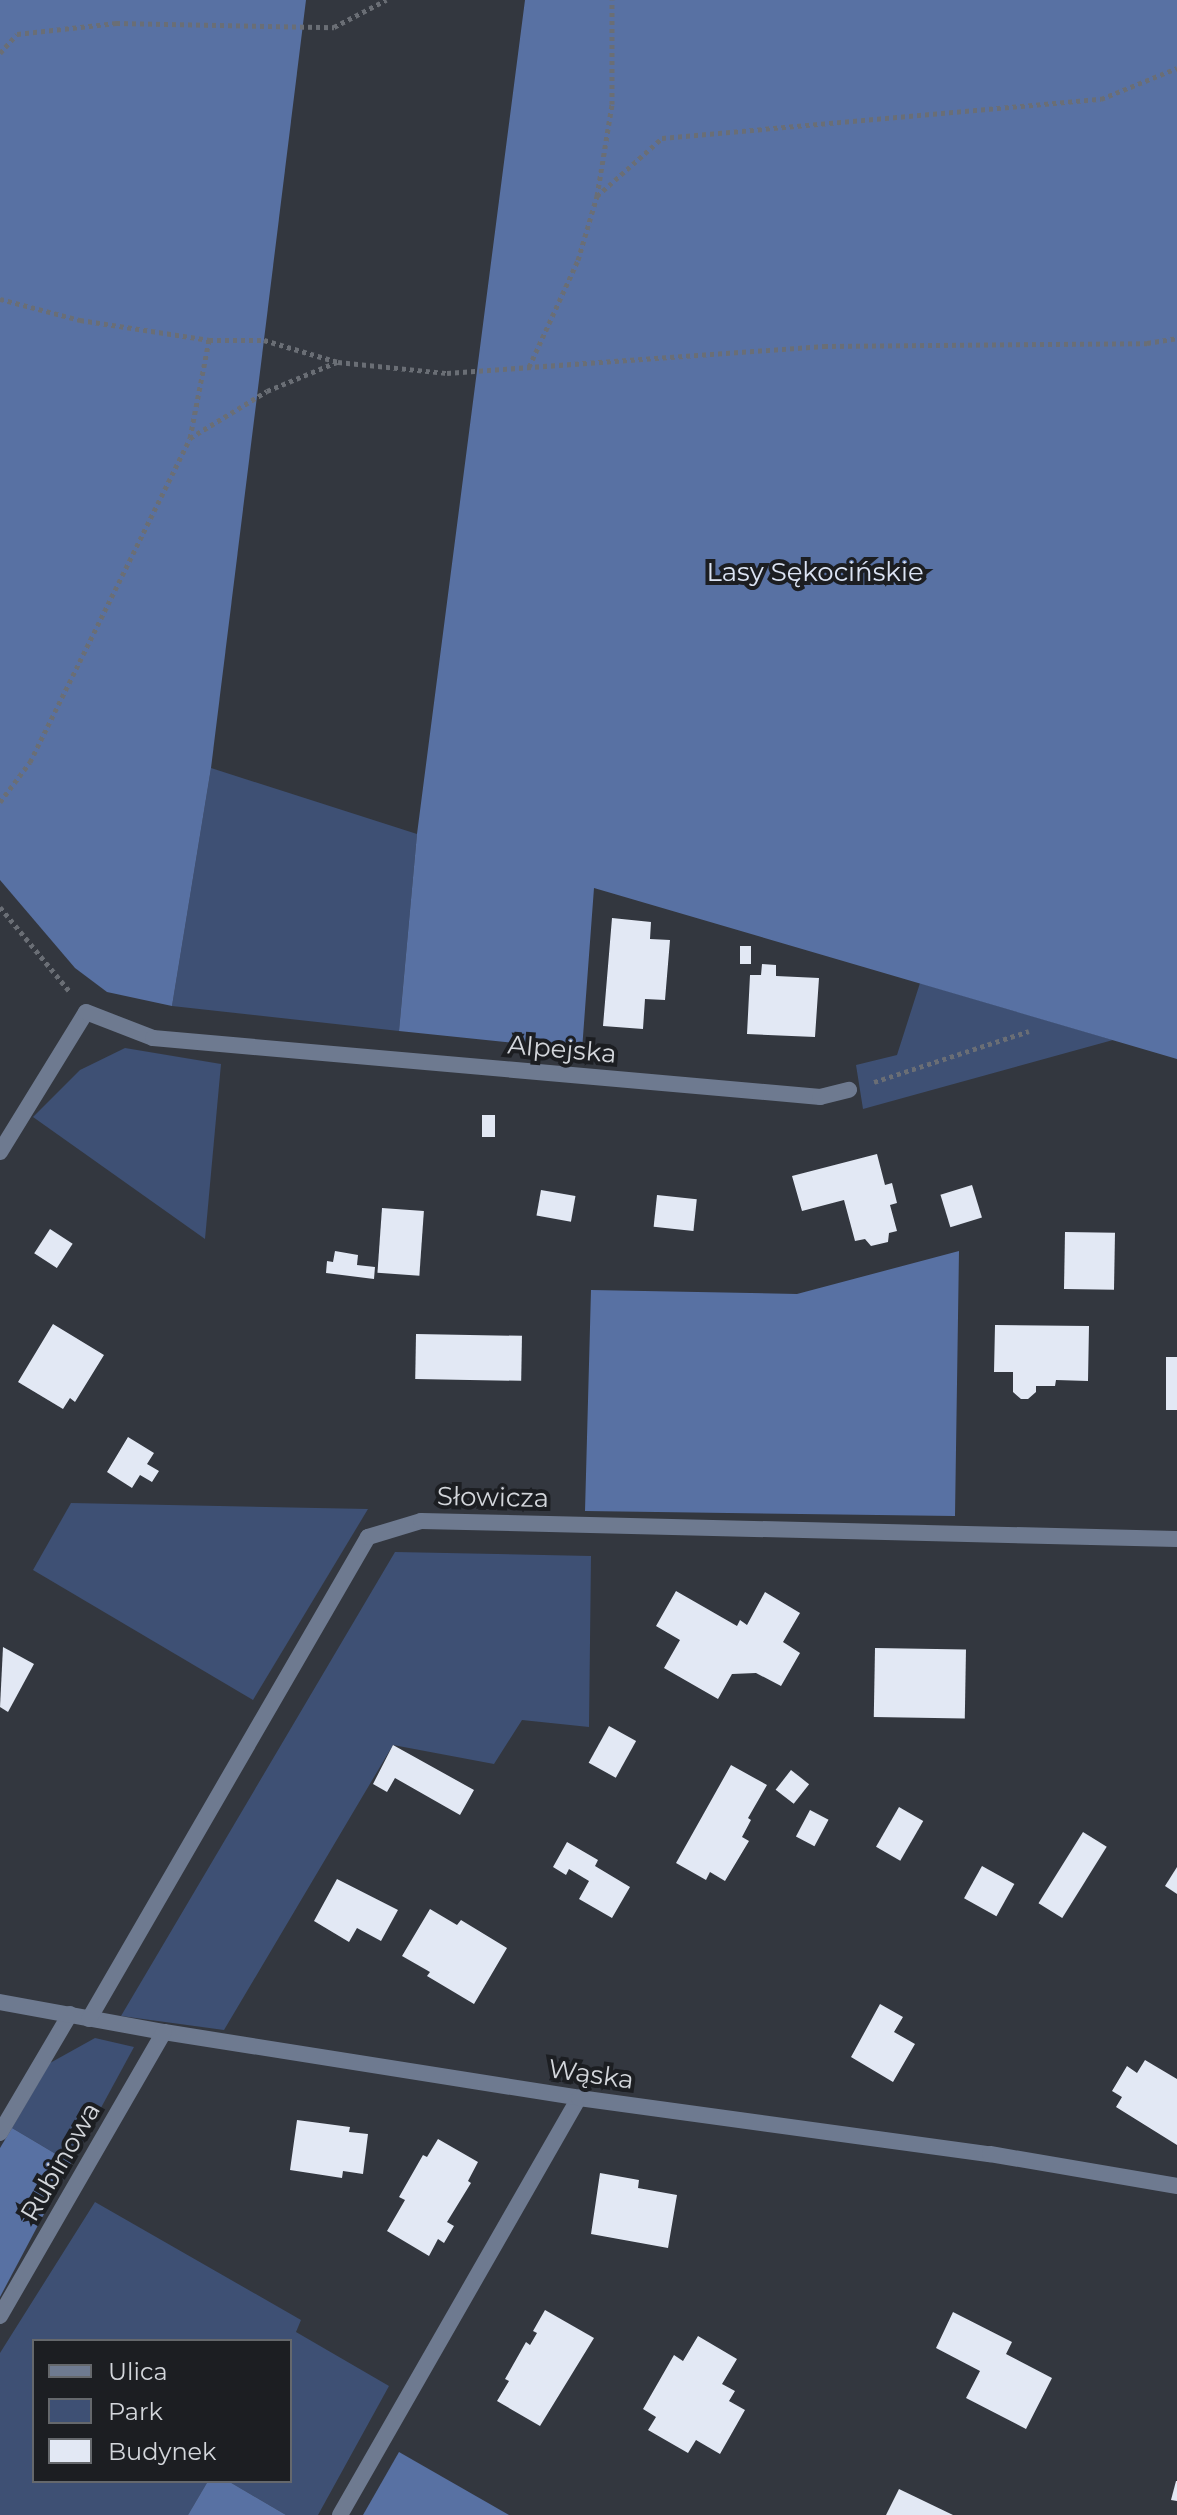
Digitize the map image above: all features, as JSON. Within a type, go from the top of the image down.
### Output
[{"type":"street","name":"Alpejska","points":[[86,1012],[153,1038],[820,1097],[849,1090]]},
{"type":"street","points":[[0,1152],[86,1012]]},
{"type":"street","name":"Słowicza","points":[[89,2019],[368,1537],[421,1521],[1177,1539]]},
{"type":"street","name":"Wąska","points":[[0,2002],[164,2032],[579,2098],[990,2154],[1177,2186]]},
{"type":"street","points":[[0,2133],[70,2014]]},
{"type":"street","name":"Rubinowa","points":[[0,2316],[164,2032]]},
{"type":"street","points":[[340,2515],[579,2098]]},
{"type":"path","points":[[0,53],[17,34],[116,23],[334,27],[386,0]]},
{"type":"path","points":[[529,367],[578,260],[597,196],[612,104],[612,0]]},
{"type":"path","points":[[597,196],[662,138],[1101,99],[1177,68]]},
{"type":"path","points":[[0,299],[80,320],[209,340],[264,340],[338,362],[447,373],[824,346],[1147,343],[1177,338]]},
{"type":"path","points":[[0,802],[30,762],[190,438],[209,340]]},
{"type":"path","points":[[190,438],[267,391],[338,362]]},
{"type":"path","points":[[0,907],[86,1012]]},
{"type":"path","points":[[849,1090],[1029,1031]]},
{"type":"green space","points":[[0,0],[306,0],[211,768],[172,1006],[107,992],[75,968],[0,880]]},
{"type":"green space","name":"Lasy Sękocińskie","points":[[525,0],[1177,0],[1177,1059],[594,888],[582,1050],[399,1031],[417,834]]},
{"type":"green space","points":[[211,768],[417,834],[399,1031],[172,1006]]},
{"type":"green space","points":[[920,983],[1113,1040],[863,1109],[856,1065],[897,1055]]},
{"type":"green space","points":[[125,1048],[221,1064],[205,1239],[33,1117],[80,1070]]},
{"type":"green space","points":[[959,1251],[955,1516],[585,1511],[591,1290],[797,1294]]},
{"type":"green space","points":[[71,1503],[368,1509],[253,1700],[33,1570]]},
{"type":"green space","points":[[395,1552],[591,1556],[589,1727],[522,1720],[494,1764],[393,1745],[224,2030],[121,2016]]},
{"type":"green space","points":[[95,2038],[134,2047],[71,2163],[12,2128],[50,2063]]},
{"type":"green space","points":[[12,2128],[71,2163],[0,2297],[0,2148]]},
{"type":"green space","points":[[95,2202],[301,2320],[296,2332],[389,2386],[318,2515],[286,2515],[231,2483],[292,2483],[292,2339],[32,2339],[32,2483],[207,2483],[188,2515],[0,2515],[0,2353]]},
{"type":"green space","points":[[399,2452],[509,2515],[363,2515]]},
{"type":"green space","points":[[207,2483],[231,2483],[286,2515],[188,2515]]},
{"type":"building","points":[[612,918],[651,922],[650,939],[670,940],[665,1000],[645,999],[643,1029],[603,1026]]},
{"type":"building","points":[[740,946],[751,946],[751,964],[740,964]]},
{"type":"building","points":[[762,964],[776,965],[776,976],[819,978],[815,1037],[747,1034],[750,975],[761,975]]},
{"type":"building","points":[[482,1115],[495,1115],[495,1137],[482,1137]]},
{"type":"building","points":[[877,1154],[885,1185],[892,1183],[897,1203],[890,1205],[897,1231],[889,1233],[888,1242],[871,1246],[865,1239],[855,1241],[844,1200],[802,1211],[792,1176]]},
{"type":"building","points":[[972,1185],[982,1218],[950,1227],[940,1195]]},
{"type":"building","points":[[541,1190],[575,1196],[571,1222],[536,1216]]},
{"type":"building","points":[[657,1195],[697,1199],[693,1231],[654,1227]]},
{"type":"building","points":[[382,1208],[424,1211],[419,1276],[377,1273]]},
{"type":"building","points":[[50,1229],[73,1244],[57,1268],[34,1253]]},
{"type":"building","points":[[1065,1232],[1115,1233],[1114,1290],[1064,1289]]},
{"type":"building","points":[[335,1251],[358,1255],[357,1265],[375,1267],[374,1279],[326,1273],[327,1261],[333,1262]]},
{"type":"building","points":[[53,1324],[104,1355],[75,1402],[70,1398],[63,1409],[18,1382]]},
{"type":"building","points":[[995,1325],[1089,1326],[1088,1381],[1056,1380],[1055,1386],[1036,1386],[1036,1392],[1028,1399],[1021,1399],[1013,1392],[1013,1372],[994,1372]]},
{"type":"building","points":[[416,1334],[522,1336],[521,1381],[415,1379]]},
{"type":"building","points":[[1166,1357],[1177,1357],[1177,1410],[1166,1410]]},
{"type":"building","points":[[128,1437],[154,1453],[147,1464],[159,1471],[152,1482],[140,1475],[132,1488],[107,1472]]},
{"type":"building","points":[[676,1591],[737,1626],[740,1620],[747,1625],[765,1592],[800,1613],[783,1642],[800,1653],[781,1686],[756,1673],[732,1674],[718,1699],[664,1668],[680,1640],[656,1626]]},
{"type":"building","points":[[3,1647],[34,1664],[8,1712],[0,1707]]},
{"type":"building","points":[[875,1648],[966,1650],[965,1719],[874,1717]]},
{"type":"building","points":[[609,1726],[636,1741],[616,1778],[589,1763]]},
{"type":"building","points":[[393,1745],[474,1790],[460,1815],[395,1778],[387,1792],[373,1784]]},
{"type":"building","points":[[731,1765],[767,1785],[748,1818],[751,1820],[742,1837],[749,1841],[725,1881],[710,1872],[706,1880],[676,1863]]},
{"type":"building","points":[[791,1770],[809,1784],[794,1804],[776,1790]]},
{"type":"building","points":[[899,1807],[923,1821],[900,1861],[876,1847]]},
{"type":"building","points":[[810,1810],[829,1820],[814,1846],[796,1836]]},
{"type":"building","points":[[1083,1832],[1107,1847],[1062,1918],[1038,1903]]},
{"type":"building","points":[[567,1842],[598,1860],[595,1866],[630,1887],[612,1918],[579,1899],[589,1881],[569,1869],[566,1875],[553,1867]]},
{"type":"building","points":[[982,1866],[1014,1884],[996,1916],[964,1898]]},
{"type":"building","points":[[1177,1867],[1177,1894],[1165,1886]]},
{"type":"building","points":[[337,1879],[398,1910],[381,1941],[357,1928],[349,1942],[314,1921]]},
{"type":"building","points":[[430,1909],[457,1925],[461,1920],[507,1948],[474,2004],[427,1976],[430,1972],[402,1956]]},
{"type":"building","points":[[880,2004],[903,2017],[894,2032],[915,2044],[893,2082],[851,2057]]},
{"type":"building","points":[[1145,2060],[1177,2079],[1177,2145],[1116,2107],[1122,2097],[1112,2091],[1127,2066],[1137,2073]]},
{"type":"building","points":[[297,2120],[350,2127],[349,2132],[368,2134],[363,2174],[343,2171],[342,2178],[290,2170]]},
{"type":"building","points":[[438,2139],[478,2162],[468,2181],[471,2183],[447,2222],[454,2226],[444,2243],[438,2239],[429,2256],[387,2231],[405,2200],[399,2197],[423,2155],[427,2157]]},
{"type":"building","points":[[600,2173],[639,2180],[638,2188],[677,2195],[668,2248],[591,2234]]},
{"type":"building","points":[[545,2310],[594,2338],[540,2426],[497,2401],[509,2381],[505,2379],[526,2342],[530,2345],[537,2333],[533,2331]]},
{"type":"building","points":[[953,2312],[1012,2342],[1006,2354],[1052,2378],[1026,2429],[966,2398],[980,2371],[936,2348]]},
{"type":"building","points":[[698,2336],[737,2359],[722,2384],[735,2391],[729,2401],[745,2410],[720,2454],[696,2440],[688,2453],[648,2430],[656,2417],[643,2409],[674,2355],[683,2361]]},
{"type":"building","points":[[1177,2481],[1177,2501],[1171,2500]]},
{"type":"building","points":[[899,2489],[953,2515],[886,2515]]}]
